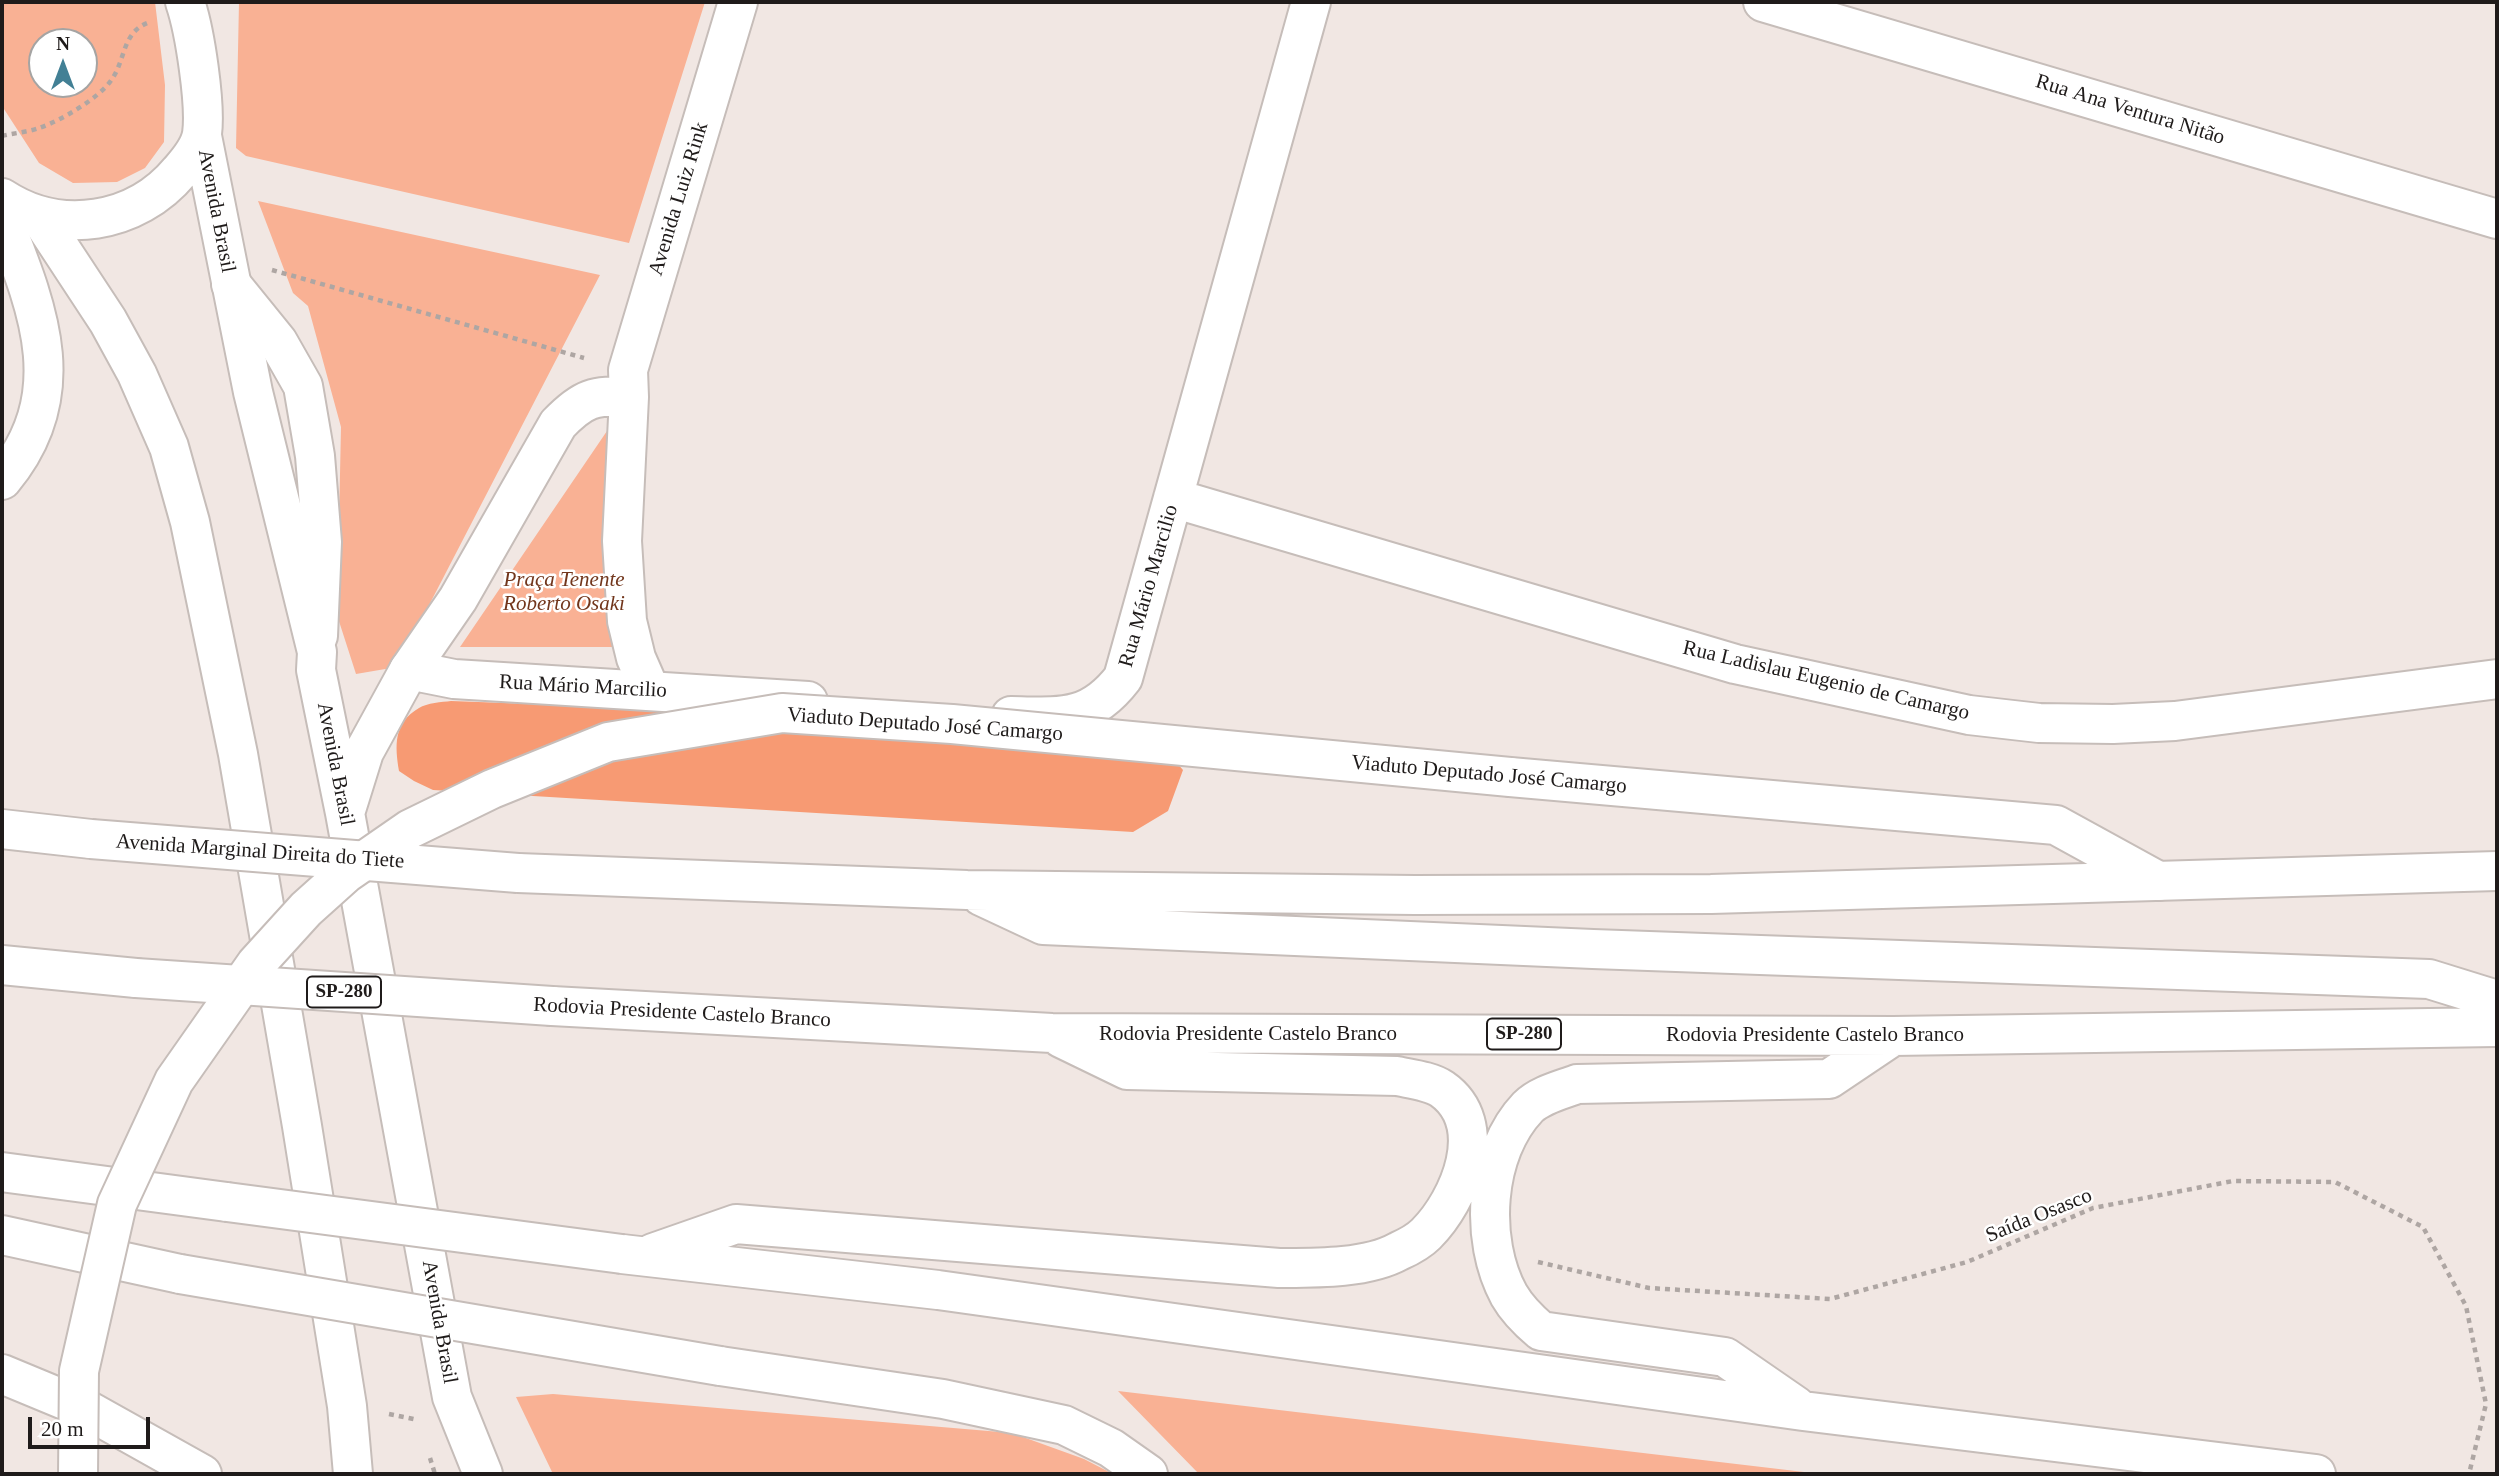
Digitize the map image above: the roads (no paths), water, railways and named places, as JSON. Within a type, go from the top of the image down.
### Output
[{"type":"main road","name":"Avenida Luiz Rink","points":[[650,690],[636,658],[627,621],[622,541],[629,384],[738,2]]},
{"type":"main road","name":"Rua Mário Marcilio","points":[[409,670],[454,679],[1007,715],[1052,717],[1084,711],[1101,703],[1123,678],[1311,2]]},
{"type":"main road","name":"Rua Ana Ventura Nitão","points":[[1763,2],[2497,219]]},
{"type":"main road","name":"Avenida Brasil","points":[[192,5],[201,95],[202,136],[227,270],[253,392],[317,652],[316,670],[453,1397],[484,1474]]},
{"type":"main road","name":"Avenida Brasil","points":[[2,198],[39,216],[67,221],[95,220],[123,213],[148,201],[170,183],[183,169],[202,136]]},
{"type":"main road","points":[[39,216],[108,321],[137,374],[179,477],[218,650],[238,754],[302,1126],[346,1406],[353,1474]]},
{"type":"main road","points":[[2,217],[31,294],[44,359],[43,393],[32,431],[15,465],[2,480]]},
{"type":"main road","points":[[345,813],[364,751],[409,670],[458,598],[558,424],[576,405],[629,384]]},
{"type":"main road","name":"Rua Ladislau Eugenio de Camargo","points":[[1173,498],[1735,664],[1969,715],[2039,723],[2175,721],[2497,679]]},
{"type":"main road","name":"Viaduto Deputado José Camargo","points":[[78,1474],[79,1371],[117,1204],[174,1081],[256,964],[306,909],[345,874],[410,829],[492,789],[608,742],[782,713],[951,724],[2056,825],[2158,881]]},
{"type":"main road","name":"Avenida Marginal Direita do Tiete","points":[[2,829],[91,839],[518,873],[967,890],[1415,895],[1698,894],[2497,872]]},
{"type":"main road","points":[[967,890],[1043,925],[1607,950],[2428,979],[2497,1000]]},
{"type":"main road","name":"Rodovia Presidente Castelo Branco","points":[[2,965],[136,978],[552,1006],[1052,1033],[1893,1036],[2497,1027]]},
{"type":"main road","points":[[633,1255],[736,1224],[1279,1268],[1315,1268],[1360,1263],[1396,1253],[1424,1236],[1446,1210],[1466,1166],[1468,1136],[1464,1113],[1440,1087],[1397,1076],[1127,1070],[1052,1033]]},
{"type":"main road","points":[[1803,1411],[1724,1357],[1541,1331],[1525,1317],[1508,1294],[1490,1240],[1491,1194],[1500,1155],[1511,1130],[1530,1106],[1548,1095],[1577,1084],[1829,1079],[1893,1036]]},
{"type":"main road","points":[[2,1172],[633,1255],[938,1290],[1803,1411],[2316,1474]]},
{"type":"main road","points":[[2,1235],[180,1274],[720,1366],[943,1399],[1064,1425],[1111,1448],[1149,1474]]},
{"type":"main road","points":[[2,1374],[84,1408],[202,1474]]},
{"type":"park label","name":"Praça Tenente Roberto Osaki","points":[[564,592]]}]
